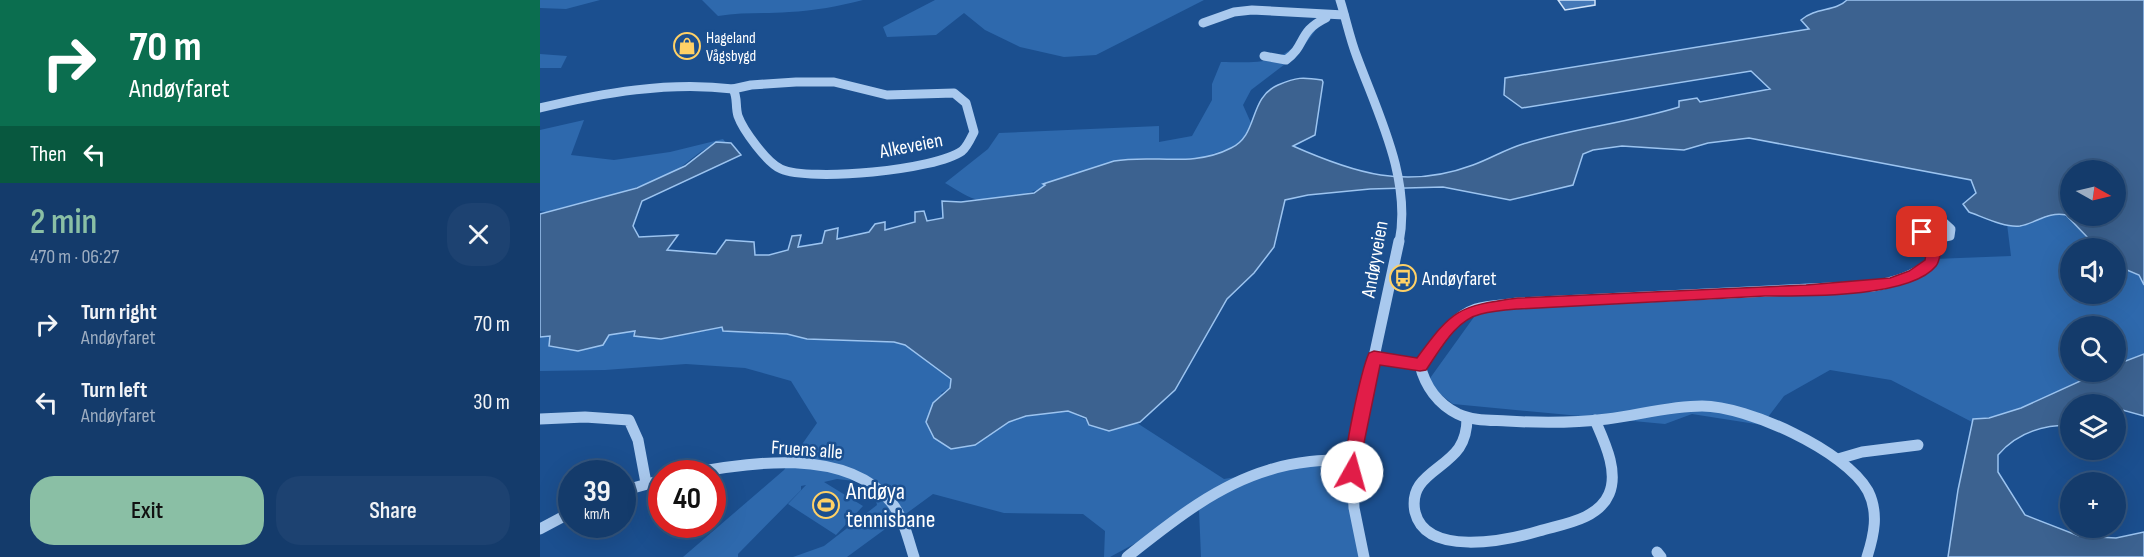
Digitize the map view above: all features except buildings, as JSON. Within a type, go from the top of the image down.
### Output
[{"type":"street","name":"Andøyveien","points":[[1340,0],[1356,55],[1390,147],[1401,191],[1400,236],[1352,459],[1351,484],[1354,519],[1364,557]]},
{"type":"street","points":[[1203,23],[1233,12],[1255,10],[1329,16],[1344,15]]},
{"type":"street","points":[[1264,56],[1286,60],[1293,56],[1300,47],[1301,38],[1308,26],[1329,16]]},
{"type":"street","name":"Alkeveien","points":[[540,108],[584,97],[634,90],[716,87],[733,89],[751,85],[818,81],[846,84],[865,91],[887,95],[951,93],[963,99],[974,132],[962,151],[944,159],[882,170],[804,175],[778,167],[745,129],[739,116],[737,94],[733,89]]},
{"type":"street","points":[[1867,557],[1875,525],[1872,501],[1862,479],[1838,459],[1791,433],[1731,409],[1704,407],[1595,420],[1518,422],[1467,418],[1455,412],[1432,392],[1422,374],[1420,365],[1447,329],[1461,317],[1476,309],[1518,303],[1765,290],[1806,290],[1890,283],[1914,275],[1932,262],[1935,238]]},
{"type":"street","points":[[1374,358],[1420,365]]},
{"type":"street","points":[[540,418],[585,417],[629,420],[635,432],[646,483],[636,486]]},
{"type":"street","points":[[1467,418],[1464,435],[1456,452],[1436,466],[1418,487],[1415,510],[1419,522],[1428,533],[1451,546],[1466,548],[1491,545],[1575,520],[1600,508],[1612,484],[1604,444],[1595,420]]},
{"type":"street","points":[[1838,459],[1870,451],[1918,445]]},
{"type":"street","points":[[1127,557],[1197,506],[1250,477],[1291,464],[1352,459]]},
{"type":"street","name":"Fruens alle","points":[[726,470],[775,465],[848,471],[858,475],[892,503],[914,557]]},
{"type":"street","points":[[540,529],[558,519]]},
{"type":"shaded area","points":[[540,0],[600,0],[566,9],[540,8]]},
{"type":"shaded area","points":[[702,0],[863,0],[808,11],[718,16]]},
{"type":"shaded area","points":[[935,0],[1204,0],[1096,55],[1064,57],[1020,47],[985,30],[964,13],[936,35],[887,37],[883,27]]},
{"type":"shaded area","points":[[1847,0],[2144,0],[2144,285],[2139,275],[2126,270],[2126,238],[2088,238],[2077,226],[2126,226],[2126,160],[2060,160],[2060,214],[2026,225],[2014,226],[2001,224],[1969,212],[1963,204],[1976,193],[1971,180],[1749,138],[1708,143],[1684,150],[1622,146],[1593,150],[1583,154],[1573,185],[1510,200],[1443,187],[1370,189],[1308,195],[1285,200],[1274,247],[1254,273],[1227,299],[1175,390],[1140,422],[1109,431],[1089,425],[1086,418],[1068,411],[1026,416],[1009,422],[975,445],[951,449],[934,438],[926,422],[933,403],[950,388],[951,379],[905,345],[894,342],[807,339],[787,334],[723,331],[722,327],[661,339],[634,336],[635,331],[609,335],[603,345],[578,351],[549,346],[550,336],[540,337],[540,214],[637,188],[685,166],[716,142],[731,143],[741,155],[642,201],[633,226],[639,237],[678,235],[667,250],[716,254],[726,240],[754,242],[755,255],[769,255],[788,250],[792,236],[801,235],[798,247],[822,243],[825,231],[838,228],[837,239],[869,232],[875,224],[885,222],[885,230],[915,222],[915,212],[924,211],[927,221],[943,218],[942,201],[961,202],[1034,193],[1045,185],[1043,184],[1114,161],[1187,159],[1216,154],[1240,142],[1262,98],[1269,91],[1285,82],[1300,78],[1323,82],[1315,135],[1293,146],[1337,164],[1381,175],[1403,177],[1449,172],[1479,163],[1542,138],[1679,107],[1679,101],[1697,98],[1700,102],[1770,89],[1751,71],[1522,108],[1504,95],[1505,78],[1809,29],[1801,20],[1813,13],[1837,6]]},
{"type":"shaded area","points":[[1318,27],[1297,55],[1251,90],[1243,105],[1251,123],[1242,141],[1231,148],[1194,160],[1126,159],[1045,185],[1032,192],[1000,199],[975,199],[945,183],[988,149],[999,133],[1159,126],[1159,142],[1192,136],[1212,100],[1212,84],[1221,62],[1253,62],[1275,58],[1294,47]]},
{"type":"shaded area","points":[[540,54],[567,56],[561,68],[540,68]]},
{"type":"shaded area","points":[[584,120],[571,155],[614,160],[670,152],[723,139],[726,143],[711,146],[671,173],[641,186],[547,212],[540,211],[540,130]]},
{"type":"shaded area","points":[[2060,214],[2060,226],[2077,226],[2086,238],[2060,238],[2060,304],[2126,304],[2126,270],[2139,275],[2144,285],[2144,354],[2126,361],[2126,316],[2060,316],[2060,382],[2080,382],[2039,402],[2007,414],[1974,418],[1972,422],[1891,380],[1830,370],[1784,396],[1762,425],[1692,414],[1665,424],[1453,404],[1432,388],[1428,381],[1479,310],[1852,286],[1914,276],[1934,259],[2011,256],[2007,224],[2027,224]]},
{"type":"shaded area","points":[[723,327],[723,331],[787,334],[807,339],[894,342],[905,345],[952,379],[950,388],[941,393],[975,445],[1009,422],[1026,416],[1068,411],[1109,431],[1137,423],[1224,479],[1352,458],[1351,494],[1367,557],[1201,557],[1199,509],[1110,557],[1104,557],[1105,531],[1083,514],[1004,513],[933,494],[847,557],[793,557],[824,546],[877,505],[872,483],[837,479],[824,482],[863,506],[836,535],[788,504],[806,485],[801,486],[801,490],[738,554],[738,557],[683,557],[705,538],[726,538],[726,520],[784,470],[817,423],[791,381],[745,368],[686,364],[605,370],[540,371],[540,337],[550,336],[549,346],[578,351],[603,345],[609,335],[636,331],[635,335],[661,339]]},
{"type":"shaded area","points":[[2144,354],[2144,416],[2126,411],[2126,394],[2060,394],[2060,426],[2030,432],[2013,441],[1998,455],[1998,472],[2025,515],[2060,529],[2060,538],[2126,538],[2126,536],[2144,532],[2144,557],[1948,557],[1958,490],[1973,419],[1989,418],[2021,408],[2078,382],[2126,382],[2126,361]]},
{"type":"place","name":"Hageland Vågsbygd","points":[[687,46]]},
{"type":"place","name":"Andøyfaret","points":[[1403,278]]},
{"type":"place","name":"Andøya tennisbane","points":[[826,505]]},
{"type":"route","points":[[1352,472],[1352,459],[1374,358],[1420,365],[1447,329],[1461,317],[1476,309],[1518,303],[1765,290],[1806,290],[1890,283],[1904,280],[1932,262],[1935,238],[1922,232]]}]
